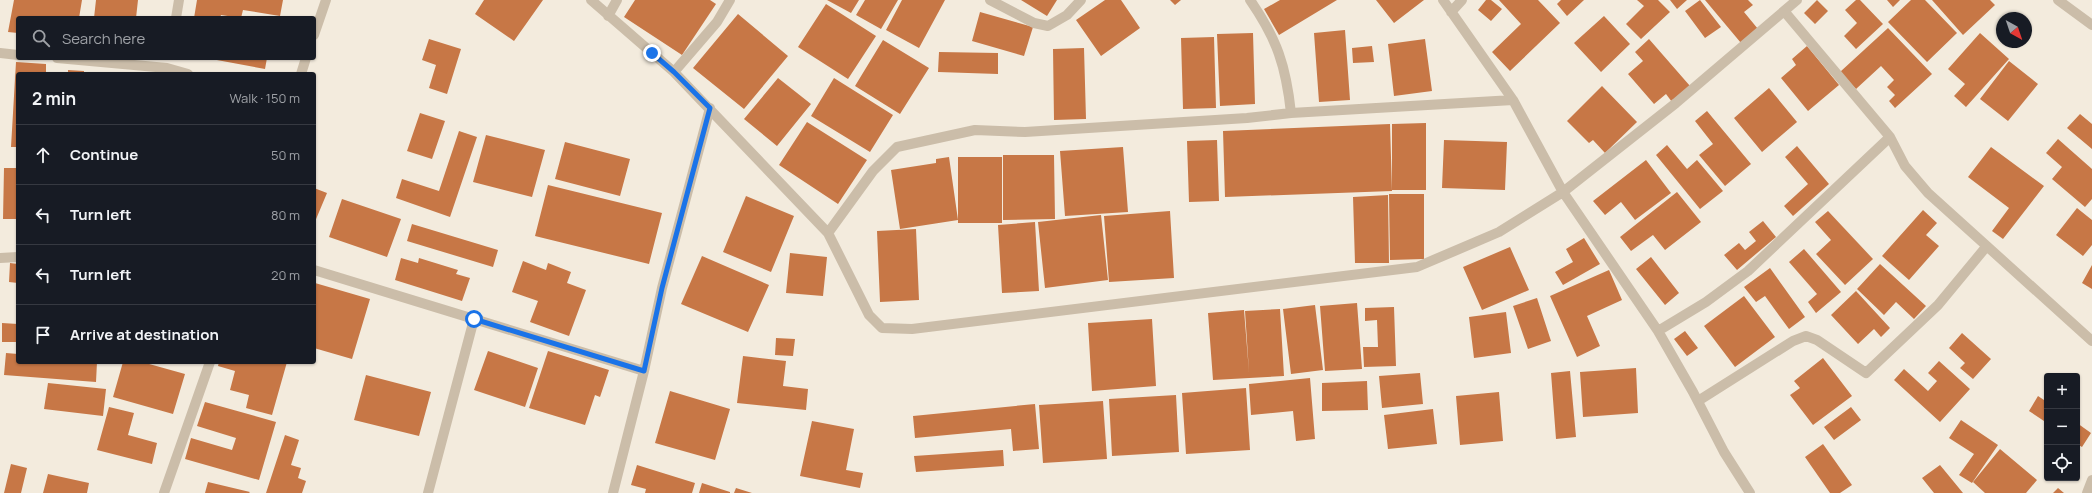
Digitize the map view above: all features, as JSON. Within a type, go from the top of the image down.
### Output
[{"type":"street","points":[[176,16],[179,0]]},
{"type":"street","points":[[316,29],[326,0]]},
{"type":"street","points":[[591,0],[674,72],[828,233],[869,315],[882,328],[912,329],[1417,267],[1499,232],[1563,192],[1676,102],[1797,0]]},
{"type":"street","points":[[608,16],[617,0]]},
{"type":"street","points":[[674,72],[717,22],[730,0]]},
{"type":"street","points":[[990,0],[1034,23],[1048,26],[1067,15],[1081,0]]},
{"type":"street","points":[[1250,0],[1277,46],[1288,85],[1291,113]]},
{"type":"street","points":[[1443,0],[1514,100],[1563,192],[1658,331],[1698,401],[1724,452],[1750,493]]},
{"type":"street","points":[[1451,12],[1462,0]]},
{"type":"street","points":[[2058,0],[2092,25]]},
{"type":"street","points":[[1784,11],[1890,137],[1905,166],[1928,193],[1986,247],[2092,341]]},
{"type":"street","points":[[0,53],[16,55]]},
{"type":"street","points":[[101,60],[168,63],[184,72]]},
{"type":"street","points":[[302,72],[305,60]]},
{"type":"street","points":[[828,233],[873,171],[897,147],[975,130],[1024,132],[1240,119],[1291,113],[1514,100]]},
{"type":"street","points":[[612,493],[644,371],[662,288],[710,108]]},
{"type":"street","points":[[1658,331],[1706,302],[1748,271],[1890,137]]},
{"type":"street","points":[[1698,401],[1793,341],[1806,336],[1817,340],[1866,373],[1938,305],[1986,247]]},
{"type":"street","points":[[0,258],[16,257]]},
{"type":"street","points":[[316,271],[644,371]]},
{"type":"street","points":[[428,493],[474,319]]},
{"type":"street","points":[[164,493],[209,364]]},
{"type":"street","points":[[2087,493],[2092,480]]},
{"type":"building","points":[[14,0],[82,0],[79,16],[16,16],[16,33],[8,32]]},
{"type":"building","points":[[96,0],[138,0],[136,16],[94,16]]},
{"type":"building","points":[[197,0],[283,0],[280,16],[243,10],[242,16],[194,16]]},
{"type":"building","points":[[484,0],[543,0],[514,41],[475,14]]},
{"type":"building","points":[[635,0],[710,0],[716,4],[682,55],[624,17]]},
{"type":"building","points":[[827,0],[859,0],[851,13]]},
{"type":"building","points":[[865,0],[898,0],[881,29],[856,15]]},
{"type":"building","points":[[902,0],[945,0],[919,48],[886,30]]},
{"type":"building","points":[[1021,0],[1057,0],[1047,16]]},
{"type":"building","points":[[1105,0],[1121,0],[1140,28],[1101,56],[1076,20]]},
{"type":"building","points":[[1170,0],[1181,0],[1175,5]]},
{"type":"building","points":[[1280,0],[1337,0],[1279,35],[1264,9]]},
{"type":"building","points":[[1376,0],[1424,0],[1394,23]]},
{"type":"building","points":[[1486,0],[1491,0],[1502,9],[1491,21],[1478,10]]},
{"type":"building","points":[[1499,0],[1538,0],[1560,23],[1510,71],[1492,52],[1521,24]]},
{"type":"building","points":[[1561,0],[1584,0],[1567,16],[1557,4]]},
{"type":"building","points":[[1637,0],[1658,0],[1670,12],[1641,39],[1626,24],[1644,6]]},
{"type":"building","points":[[1670,0],[1687,0],[1677,9]]},
{"type":"building","points":[[1700,0],[1721,27],[1705,38],[1685,11]]},
{"type":"building","points":[[1705,0],[1748,0],[1753,5],[1744,12],[1758,29],[1741,43]]},
{"type":"building","points":[[1817,0],[1828,11],[1815,24],[1804,13]]},
{"type":"building","points":[[1856,0],[1860,0],[1883,24],[1856,49],[1844,36],[1857,23],[1845,10]]},
{"type":"building","points":[[1887,0],[1900,0],[1893,7]]},
{"type":"building","points":[[1911,0],[1925,0],[1957,33],[1927,62],[1888,22]]},
{"type":"building","points":[[1932,0],[1990,0],[1995,5],[1963,35]]},
{"type":"building","points":[[826,4],[876,36],[848,79],[798,47]]},
{"type":"building","points":[[980,12],[1033,27],[1024,56],[972,41]]},
{"type":"building","points":[[738,14],[788,56],[744,109],[693,68]]},
{"type":"building","points":[[1604,16],[1630,44],[1601,72],[1574,43]]},
{"type":"building","points":[[1888,28],[1932,74],[1895,108],[1889,101],[1895,95],[1887,87],[1894,80],[1881,66],[1856,89],[1840,72]]},
{"type":"building","points":[[1345,30],[1350,100],[1319,102],[1314,33]]},
{"type":"building","points":[[1253,33],[1255,104],[1220,106],[1217,34]]},
{"type":"building","points":[[1980,33],[2009,59],[1966,107],[1954,96],[1965,84],[1948,69]]},
{"type":"building","points":[[1214,37],[1216,108],[1183,109],[1181,38]]},
{"type":"building","points":[[429,39],[461,49],[447,94],[429,88],[436,65],[422,60]]},
{"type":"building","points":[[1425,39],[1432,91],[1394,96],[1388,44]]},
{"type":"building","points":[[1649,39],[1690,86],[1672,102],[1666,94],[1654,104],[1628,74],[1643,61],[1635,52]]},
{"type":"building","points":[[883,40],[929,68],[900,114],[855,86]]},
{"type":"building","points":[[1372,46],[1374,62],[1353,63],[1352,48]]},
{"type":"building","points":[[1807,46],[1839,85],[1808,111],[1781,78],[1796,65],[1792,59]]},
{"type":"building","points":[[1084,48],[1086,119],[1054,120],[1053,49]]},
{"type":"building","points":[[939,52],[998,53],[998,74],[938,72]]},
{"type":"building","points":[[217,60],[267,60],[265,69]]},
{"type":"building","points":[[2009,61],[2038,84],[2008,121],[1980,99]]},
{"type":"building","points":[[16,62],[46,64],[46,72],[16,72],[16,147],[11,147]]},
{"type":"building","points":[[68,70],[84,71],[84,72],[68,72]]},
{"type":"building","points":[[778,78],[811,104],[777,146],[744,119]]},
{"type":"building","points":[[834,78],[893,115],[870,152],[811,116]]},
{"type":"building","points":[[1602,86],[1637,122],[1605,153],[1593,140],[1589,143],[1567,121]]},
{"type":"building","points":[[1769,88],[1797,122],[1762,152],[1734,118]]},
{"type":"building","points":[[1707,111],[1751,164],[1725,186],[1699,155],[1713,144],[1695,121]]},
{"type":"building","points":[[420,113],[445,121],[432,159],[407,151]]},
{"type":"building","points":[[2080,114],[2092,124],[2092,149],[2067,128]]},
{"type":"building","points":[[807,122],[867,160],[838,204],[779,165]]},
{"type":"building","points":[[1426,123],[1426,190],[1392,190],[1392,124]]},
{"type":"building","points":[[1390,124],[1392,191],[1225,197],[1223,131]]},
{"type":"building","points":[[459,131],[477,137],[450,217],[396,198],[402,179],[439,191]]},
{"type":"building","points":[[486,135],[545,150],[532,197],[473,182]]},
{"type":"building","points":[[2058,139],[2092,169],[2092,199],[2085,207],[2052,179],[2062,167],[2046,153]]},
{"type":"building","points":[[1217,140],[1219,201],[1189,202],[1187,141]]},
{"type":"building","points":[[1444,140],[1507,142],[1505,190],[1442,188]]},
{"type":"building","points":[[565,142],[630,159],[620,196],[555,179]]},
{"type":"building","points":[[1667,145],[1687,169],[1697,160],[1723,191],[1700,209],[1656,155]]},
{"type":"building","points":[[1797,146],[1829,184],[1793,216],[1784,206],[1808,184],[1785,157]]},
{"type":"building","points":[[1123,147],[1128,212],[1065,216],[1060,151]]},
{"type":"building","points":[[1991,147],[2044,186],[2003,239],[1992,231],[2009,208],[1968,177]]},
{"type":"building","points":[[1003,155],[1054,155],[1055,219],[1003,220]]},
{"type":"building","points":[[949,157],[958,220],[900,229],[891,170],[936,163],[936,159]]},
{"type":"building","points":[[958,157],[1002,157],[1002,223],[958,223]]},
{"type":"building","points":[[1646,160],[1671,193],[1635,220],[1621,202],[1605,215],[1593,201]]},
{"type":"building","points":[[4,168],[16,168],[16,219],[3,219]]},
{"type":"building","points":[[548,185],[662,213],[649,264],[535,236]]},
{"type":"building","points":[[316,189],[327,193],[316,219]]},
{"type":"building","points":[[1677,192],[1701,222],[1665,250],[1653,235],[1631,251],[1620,237]]},
{"type":"building","points":[[1389,194],[1424,194],[1424,259],[1390,260]]},
{"type":"building","points":[[1388,195],[1389,263],[1355,263],[1353,197]]},
{"type":"building","points":[[746,196],[794,216],[771,272],[723,252]]},
{"type":"building","points":[[342,199],[401,219],[387,257],[329,237]]},
{"type":"building","points":[[2077,208],[2092,220],[2092,245],[2083,256],[2056,235]]},
{"type":"building","points":[[1923,210],[1937,223],[1926,235],[1939,246],[1909,280],[1882,256]]},
{"type":"building","points":[[1170,211],[1174,278],[1109,282],[1104,216]]},
{"type":"building","points":[[1828,211],[1873,259],[1845,285],[1816,254],[1831,240],[1815,222]]},
{"type":"building","points":[[1101,215],[1108,280],[1045,288],[1038,222]]},
{"type":"building","points":[[1763,221],[1776,237],[1737,270],[1724,255],[1739,243],[1745,250],[1756,241],[1749,232]]},
{"type":"building","points":[[1035,222],[1039,291],[1002,293],[998,225]]},
{"type":"building","points":[[412,224],[498,250],[493,267],[407,241]]},
{"type":"building","points":[[916,229],[919,300],[880,302],[877,231]]},
{"type":"building","points":[[1584,238],[1600,264],[1563,285],[1555,272],[1573,262],[1566,249]]},
{"type":"building","points":[[1510,247],[1529,290],[1482,310],[1463,267]]},
{"type":"building","points":[[1804,249],[1841,292],[1816,313],[1808,302],[1817,294],[1789,262]]},
{"type":"building","points":[[790,253],[827,257],[823,296],[786,293]]},
{"type":"building","points":[[702,256],[769,285],[748,332],[681,304]]},
{"type":"building","points":[[1651,257],[1679,293],[1665,305],[1636,269]]},
{"type":"building","points":[[401,258],[418,263],[419,258],[458,270],[456,274],[470,278],[462,301],[395,280]]},
{"type":"building","points":[[523,261],[546,270],[548,263],[571,272],[567,283],[586,290],[569,336],[530,322],[538,301],[512,292]]},
{"type":"building","points":[[10,263],[16,264],[16,283],[9,282]]},
{"type":"building","points":[[1880,264],[1926,306],[1914,319],[1896,302],[1884,315],[1857,289]]},
{"type":"building","points":[[2092,265],[2092,289],[2082,283]]},
{"type":"building","points":[[1770,268],[1805,317],[1789,329],[1765,296],[1756,302],[1744,287]]},
{"type":"building","points":[[1609,270],[1622,300],[1587,316],[1600,346],[1577,357],[1550,296]]},
{"type":"building","points":[[316,283],[370,299],[352,359],[316,349]]},
{"type":"building","points":[[1856,291],[1890,328],[1881,337],[1874,329],[1858,344],[1831,315]]},
{"type":"building","points":[[1744,296],[1775,337],[1735,367],[1704,326]]},
{"type":"building","points":[[1537,298],[1551,341],[1528,349],[1513,306]]},
{"type":"building","points":[[1357,303],[1362,369],[1325,371],[1320,306]]},
{"type":"building","points":[[1315,305],[1323,370],[1291,374],[1283,309]]},
{"type":"building","points":[[1394,307],[1396,366],[1364,367],[1363,347],[1378,347],[1377,320],[1365,321],[1365,308]]},
{"type":"building","points":[[1280,309],[1284,376],[1213,380],[1208,313],[1244,310],[1249,372],[1245,311]]},
{"type":"building","points":[[1506,312],[1511,353],[1474,358],[1469,317]]},
{"type":"building","points":[[1152,319],[1156,386],[1092,391],[1088,323]]},
{"type":"building","points":[[2,323],[16,324],[16,342],[2,342]]},
{"type":"building","points":[[1685,331],[1698,348],[1687,356],[1674,339]]},
{"type":"building","points":[[1962,333],[1991,359],[1973,379],[1960,368],[1965,363],[1949,348]]},
{"type":"building","points":[[776,338],[795,339],[793,356],[775,355]]},
{"type":"building","points":[[488,351],[538,368],[525,407],[474,390]]},
{"type":"building","points":[[548,351],[609,370],[600,397],[595,395],[585,425],[529,408]]},
{"type":"building","points":[[6,353],[16,354],[16,364],[97,364],[96,382],[4,375]]},
{"type":"building","points":[[743,356],[786,361],[783,386],[808,389],[806,410],[737,403]]},
{"type":"building","points":[[1823,358],[1852,396],[1813,425],[1790,395],[1800,388],[1794,381]]},
{"type":"building","points":[[1939,361],[1970,389],[1940,422],[1894,380],[1904,369],[1928,391],[1937,381],[1928,373]]},
{"type":"building","points":[[122,364],[149,364],[185,374],[173,414],[113,397]]},
{"type":"building","points":[[218,364],[286,364],[272,415],[246,408],[249,395],[230,390],[235,371],[218,366]]},
{"type":"building","points":[[1636,368],[1638,413],[1583,417],[1580,372]]},
{"type":"building","points":[[1570,371],[1576,437],[1556,439],[1551,373]]},
{"type":"building","points":[[1420,373],[1423,404],[1382,408],[1379,376]]},
{"type":"building","points":[[366,375],[431,392],[419,436],[354,420]]},
{"type":"building","points":[[1310,378],[1315,439],[1296,441],[1293,411],[1251,415],[1249,384]]},
{"type":"building","points":[[1367,381],[1368,410],[1322,411],[1322,383]]},
{"type":"building","points":[[48,383],[106,389],[103,416],[44,409]]},
{"type":"building","points":[[1246,388],[1250,450],[1186,454],[1182,393]]},
{"type":"building","points":[[670,391],[730,409],[715,460],[655,443]]},
{"type":"building","points":[[1499,392],[1503,441],[1460,445],[1456,396]]},
{"type":"building","points":[[1176,395],[1179,452],[1112,456],[1109,399]]},
{"type":"building","points":[[2038,396],[2044,400],[2044,421],[2029,411]]},
{"type":"building","points":[[1103,401],[1107,459],[1043,463],[1039,405]]},
{"type":"building","points":[[205,402],[276,422],[259,480],[185,459],[191,438],[232,450],[236,438],[197,426]]},
{"type":"building","points":[[1035,404],[1039,449],[1013,451],[1011,429],[915,438],[913,416]]},
{"type":"building","points":[[109,407],[134,413],[128,435],[157,443],[152,464],[97,450]]},
{"type":"building","points":[[1851,407],[1861,420],[1834,440],[1824,427]]},
{"type":"building","points":[[1433,409],[1437,444],[1388,449],[1384,415]]},
{"type":"building","points":[[1961,420],[1998,445],[1972,483],[1959,475],[1974,454],[1949,438]]},
{"type":"building","points":[[812,421],[854,429],[846,470],[863,473],[860,488],[800,476]]},
{"type":"building","points":[[2080,425],[2091,433],[2082,447],[2080,446]]},
{"type":"building","points":[[285,435],[299,440],[291,465],[301,468],[298,478],[306,481],[302,493],[266,493]]},
{"type":"building","points":[[1823,444],[1852,485],[1840,493],[1830,493],[1805,457]]},
{"type":"building","points":[[2000,449],[2037,480],[2026,493],[1985,493],[1973,482]]},
{"type":"building","points":[[1003,450],[1004,466],[916,472],[914,456]]},
{"type":"building","points":[[11,464],[27,468],[21,493],[4,493]]},
{"type":"building","points":[[637,465],[695,483],[692,493],[645,493],[646,489],[631,485]]},
{"type":"building","points":[[1940,465],[1963,493],[1934,493],[1922,478]]},
{"type":"building","points":[[48,474],[89,483],[87,493],[43,493]]},
{"type":"building","points":[[208,482],[250,492],[205,493]]},
{"type":"building","points":[[702,483],[730,492],[730,493],[699,493]]},
{"type":"building","points":[[736,488],[752,493],[734,493]]},
{"type":"building","points":[[2058,488],[2064,493],[2053,493]]},
{"type":"route","points":[[474,319],[644,371],[662,288],[710,108],[674,72],[652,53]]}]
